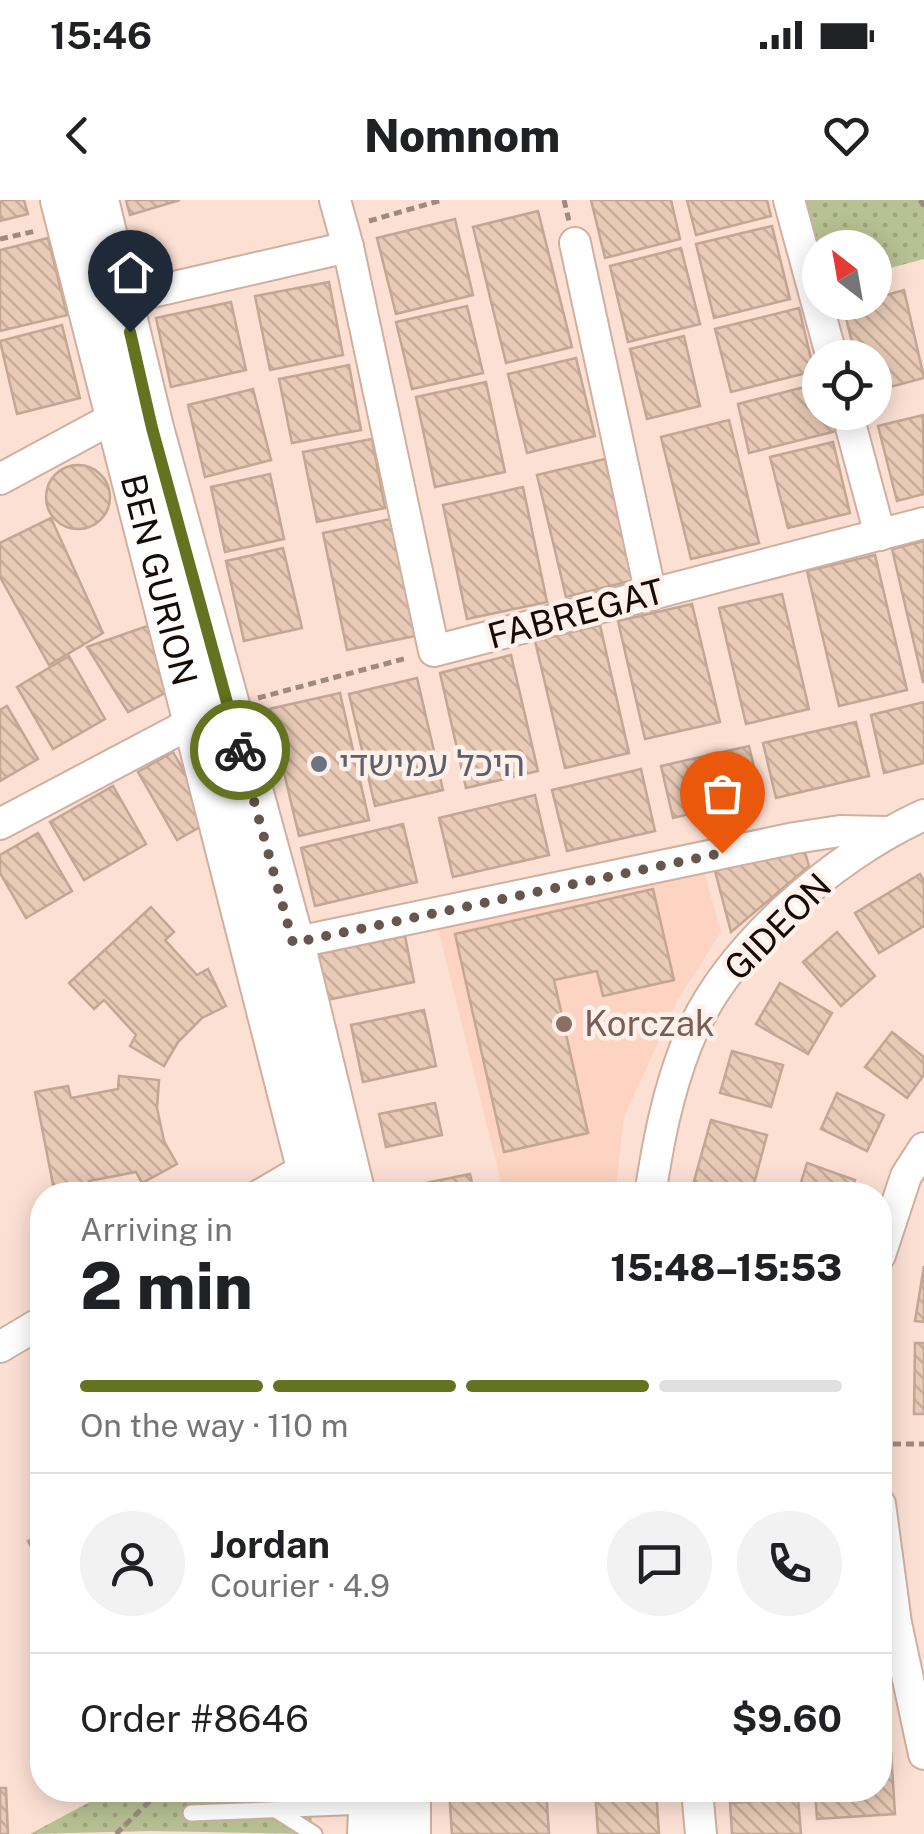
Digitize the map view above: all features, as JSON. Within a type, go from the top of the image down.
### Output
[{"type":"main road","name":"BEN GURION","points":[[62,200],[134,423],[330,1178]]},
{"type":"main road","name":"BEN GURION","points":[[97,200],[122,299],[134,423]]},
{"type":"main road","name":"BEN GURION","points":[[212,713],[293,943],[330,1178]]},
{"type":"street","points":[[335,200],[434,651]]},
{"type":"street","points":[[789,200],[827,340]]},
{"type":"street","points":[[575,243],[651,594]]},
{"type":"street","points":[[122,299],[348,247]]},
{"type":"street","points":[[0,479],[134,423]]},
{"type":"street","points":[[852,430],[880,535]]},
{"type":"street","name":"FABREGAT","points":[[434,651],[924,523]]},
{"type":"street","points":[[0,824],[212,713]]},
{"type":"street","name":"GIDEON","points":[[652,1182],[662,1116],[687,1042],[748,948],[803,892],[886,832],[924,815]]},
{"type":"street","points":[[293,943],[795,838],[840,831],[886,832]]},
{"type":"street","points":[[892,1218],[906,1176],[924,1148]]},
{"type":"street","points":[[0,1346],[30,1329]]},
{"type":"street","points":[[892,1594],[924,1754]]},
{"type":"street","points":[[699,1802],[700,1834]]},
{"type":"lane","points":[[276,1810],[314,1834]]},
{"type":"lane","points":[[191,1813],[390,1810]]},
{"type":"path","points":[[348,247],[370,220],[442,200]]},
{"type":"path","points":[[920,200],[924,206]]},
{"type":"path","points":[[212,713],[434,651]]},
{"type":"path","points":[[892,1444],[924,1444]]},
{"type":"path","points":[[116,1834],[148,1802]]},
{"type":"shaded area","name":"Korczak","points":[[704,872],[721,932],[677,1001],[624,1117],[616,1182],[501,1182],[438,928]]},
{"type":"green space","points":[[800,200],[924,200],[924,259],[892,267],[892,230],[807,230]]},
{"type":"green space","points":[[90,1802],[311,1802],[312,1834],[30,1834]]},
{"type":"building","points":[[0,200],[24,200],[28,214],[0,221]]},
{"type":"building","points":[[126,200],[180,200],[130,215]]},
{"type":"building","points":[[591,200],[671,200],[680,239],[605,258]]},
{"type":"building","points":[[687,200],[767,200],[771,216],[696,235]]},
{"type":"building","points":[[538,211],[572,347],[506,363],[473,227]]},
{"type":"building","points":[[455,219],[473,295],[396,314],[377,238]]},
{"type":"building","points":[[772,226],[790,299],[714,318],[696,244]]},
{"type":"building","points":[[48,238],[67,315],[0,331],[0,250]]},
{"type":"building","points":[[681,248],[700,324],[628,342],[610,266]]},
{"type":"building","points":[[329,282],[343,355],[270,370],[255,296]]},
{"type":"building","points":[[904,290],[924,378],[892,386],[892,340],[852,340],[846,320],[892,320],[892,293]]},
{"type":"building","points":[[231,302],[246,370],[171,387],[156,318]]},
{"type":"building","points":[[467,306],[483,373],[412,389],[396,322]]},
{"type":"building","points":[[799,308],[807,340],[802,340],[802,374],[731,392],[715,329]]},
{"type":"building","points":[[62,325],[80,398],[17,414],[0,341]]},
{"type":"building","points":[[684,336],[700,406],[647,419],[630,349]]},
{"type":"building","points":[[576,358],[595,436],[527,453],[508,374]]},
{"type":"building","points":[[349,365],[361,430],[292,443],[279,379]]},
{"type":"building","points":[[486,382],[505,472],[435,487],[416,397]]},
{"type":"building","points":[[802,388],[802,430],[840,430],[749,453],[738,404]]},
{"type":"building","points":[[253,389],[271,460],[205,477],[188,405]]},
{"type":"building","points":[[923,415],[924,494],[897,501],[879,430],[892,430],[892,423]]},
{"type":"building","points":[[729,420],[759,543],[691,559],[661,437]]},
{"type":"building","points":[[372,439],[385,508],[317,522],[303,452]]},
{"type":"building","points":[[833,442],[850,513],[788,528],[770,457]]},
{"type":"building","points":[[605,459],[634,580],[566,597],[537,475]]},
{"type":"building","points":[[78,465],[101,474],[110,497],[101,520],[78,529],[55,520],[46,497],[55,474]]},
{"type":"building","points":[[270,474],[284,539],[225,552],[211,487]]},
{"type":"building","points":[[523,487],[547,602],[467,619],[443,505]]},
{"type":"building","points":[[51,518],[103,633],[49,665],[0,577],[0,543]]},
{"type":"building","points":[[391,519],[415,636],[347,650],[323,533]]},
{"type":"building","points":[[924,541],[924,682],[923,682],[892,549]]},
{"type":"building","points":[[283,548],[302,628],[244,641],[226,561]]},
{"type":"building","points":[[875,555],[907,690],[839,706],[807,571]]},
{"type":"building","points":[[782,594],[809,709],[746,724],[719,608]]},
{"type":"building","points":[[692,604],[720,722],[645,739],[618,621]]},
{"type":"building","points":[[153,624],[175,688],[128,712],[87,647]]},
{"type":"building","points":[[600,625],[629,753],[565,768],[535,641]]},
{"type":"building","points":[[511,655],[538,771],[466,788],[440,673]]},
{"type":"building","points":[[69,656],[105,719],[53,749],[17,687]]},
{"type":"building","points":[[417,678],[443,790],[375,806],[349,694]]},
{"type":"building","name":"היכל עמישדי","points":[[340,693],[369,820],[299,836],[269,709]]},
{"type":"building","points":[[924,702],[924,763],[884,773],[871,715]]},
{"type":"building","points":[[7,706],[38,759],[0,781],[0,710]]},
{"type":"building","points":[[856,722],[869,776],[776,798],[763,743]]},
{"type":"building","points":[[749,746],[761,797],[673,818],[661,766]]},
{"type":"building","points":[[173,752],[212,820],[177,840],[138,772]]},
{"type":"building","points":[[641,769],[655,831],[567,851],[552,790]]},
{"type":"building","points":[[113,786],[146,844],[84,880],[50,822]]},
{"type":"building","points":[[535,795],[549,855],[453,877],[439,818]]},
{"type":"building","points":[[403,824],[417,882],[315,906],[301,848]]},
{"type":"building","points":[[38,833],[72,891],[26,918],[0,873],[0,855]]},
{"type":"building","points":[[804,849],[809,866],[731,932],[714,867]]},
{"type":"building","points":[[920,874],[924,881],[924,926],[879,953],[855,913]]},
{"type":"building","points":[[653,889],[674,980],[603,996],[597,971],[554,980],[588,1133],[504,1152],[455,934]]},
{"type":"building","points":[[151,907],[174,932],[165,940],[197,975],[208,969],[226,1006],[202,1018],[178,1042],[164,1066],[130,1046],[136,1035],[104,1000],[94,1009],[69,983]]},
{"type":"building","points":[[837,932],[875,976],[841,1006],[803,962]]},
{"type":"building","points":[[405,936],[414,982],[327,1000],[318,954]]},
{"type":"building","points":[[780,983],[832,1013],[808,1054],[756,1024]]},
{"type":"building","points":[[424,1010],[436,1066],[363,1082],[351,1025]]},
{"type":"building","points":[[892,1032],[924,1057],[924,1075],[907,1098],[865,1067]]},
{"type":"building","points":[[732,1051],[783,1065],[771,1107],[720,1093]]},
{"type":"building","points":[[119,1076],[159,1080],[157,1108],[164,1141],[177,1164],[144,1182],[136,1172],[89,1182],[52,1182],[35,1092],[68,1086],[71,1098],[118,1089]]},
{"type":"building","points":[[837,1093],[884,1115],[867,1151],[821,1129]]},
{"type":"building","points":[[435,1103],[442,1135],[386,1147],[379,1114]]},
{"type":"building","points":[[711,1120],[767,1135],[754,1182],[694,1182]]},
{"type":"building","points":[[807,1163],[855,1180],[854,1182],[801,1182]]},
{"type":"building","points":[[470,1174],[472,1182],[431,1182]]},
{"type":"building","points":[[924,1266],[924,1322],[915,1321]]},
{"type":"building","points":[[915,1343],[924,1343],[924,1414],[914,1414]]},
{"type":"building","points":[[892,1768],[895,1814],[817,1819],[816,1802],[892,1802]]},
{"type":"building","points":[[0,1788],[6,1788],[8,1834],[0,1834]]},
{"type":"building","points":[[450,1802],[547,1802],[549,1834],[452,1834]]},
{"type":"building","points":[[596,1802],[657,1802],[659,1834],[598,1834]]},
{"type":"building","points":[[798,1802],[801,1834],[732,1834],[730,1803]]},
{"type":"way so far","points":[[240,750],[293,943],[722,853]]},
{"type":"place","name":"היכל עמישדי","points":[[319,764]]},
{"type":"place","name":"Korczak","points":[[564,1024]]},
{"type":"route","points":[[130,332],[152,428],[240,750]]}]
